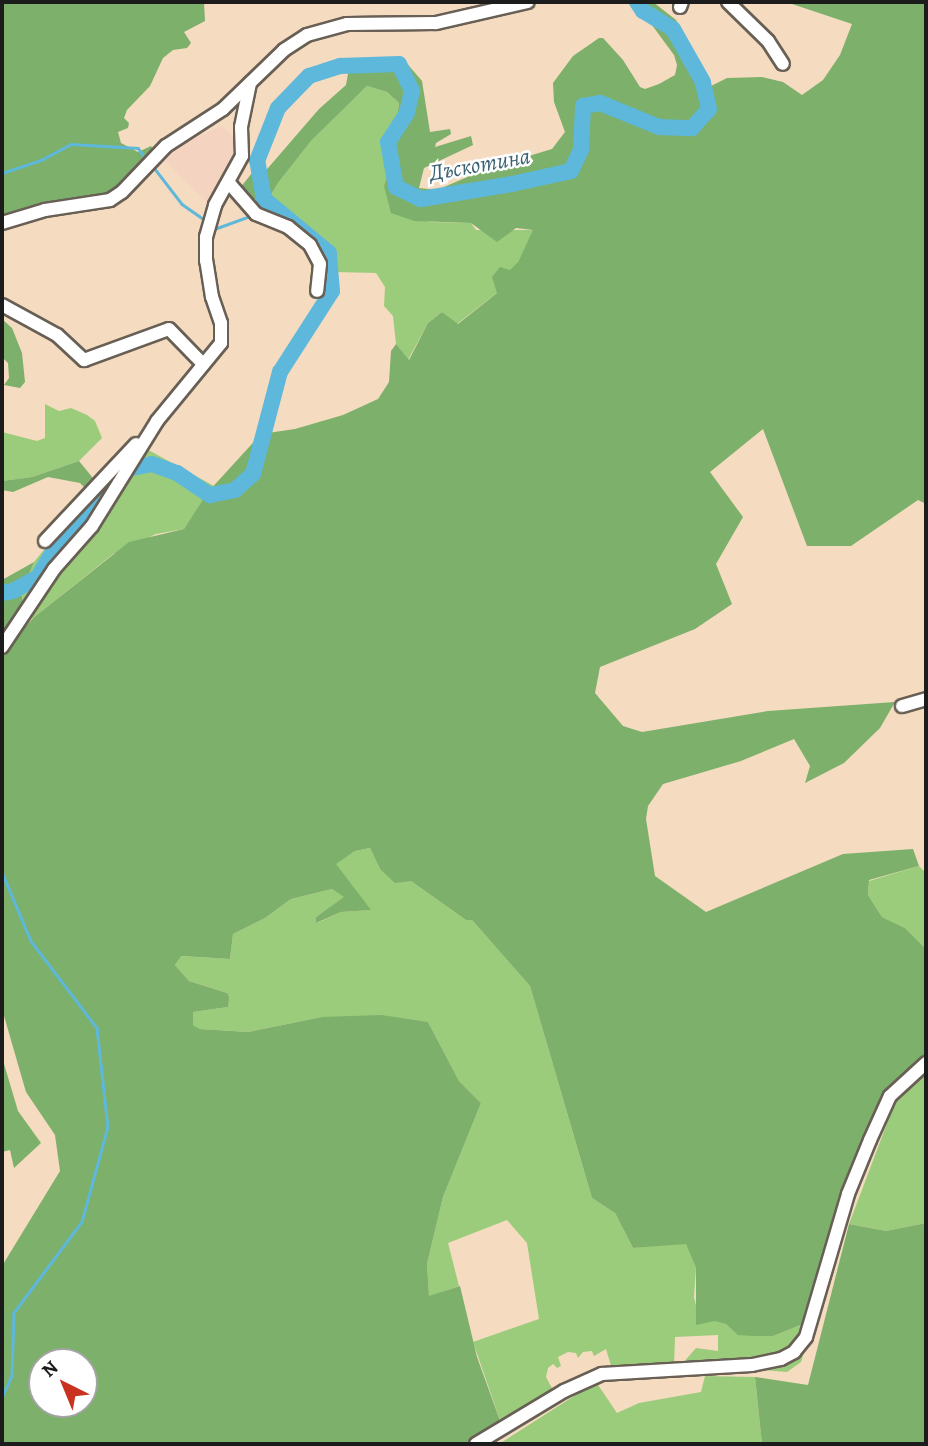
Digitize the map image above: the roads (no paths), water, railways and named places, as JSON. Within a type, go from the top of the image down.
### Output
[{"type":"street","points":[[2,223],[45,210],[110,200],[122,192],[166,146],[223,108],[296,41],[321,30],[347,24],[436,23],[528,2]]},
{"type":"street","points":[[727,2],[768,41],[783,64]]},
{"type":"street","points":[[45,541],[157,421],[203,364],[217,351],[222,333],[206,261],[206,237],[215,205],[242,156],[241,127],[250,83]]},
{"type":"street","points":[[223,108],[241,127]]},
{"type":"street","points":[[229,183],[256,214],[288,227],[310,245],[320,264],[317,291]]},
{"type":"street","points":[[2,305],[50,330],[84,360],[169,329],[203,364]]},
{"type":"street","points":[[2,647],[54,569],[92,526],[157,421]]},
{"type":"street","points":[[902,706],[926,699]]},
{"type":"street","points":[[476,1444],[564,1391],[602,1374],[752,1365],[781,1359],[794,1352],[807,1337],[848,1194],[890,1096],[926,1063]]},
{"type":"waterway","name":"Дъскотина","points":[[2,593],[13,591],[38,577],[63,535],[106,486],[127,469],[152,464],[177,473],[210,495],[235,490],[253,474],[280,372],[332,291],[329,253],[264,199],[257,161],[278,108],[309,76],[340,66],[399,64],[412,91],[407,113],[388,142],[396,187],[421,199],[571,171],[581,150],[583,106],[600,103],[659,127],[692,128],[709,109],[703,82],[673,29],[643,11],[637,2]]},
{"type":"waterway","points":[[2,173],[41,160],[71,144],[138,148],[147,160]]},
{"type":"waterway","points":[[152,165],[182,204],[205,220]]},
{"type":"waterway","points":[[262,212],[274,207]]},
{"type":"waterway","points":[[213,226],[217,228],[253,215]]},
{"type":"waterway","points":[[2,872],[31,941],[97,1028],[108,1127],[82,1222],[14,1313],[12,1376],[2,1397]]}]
